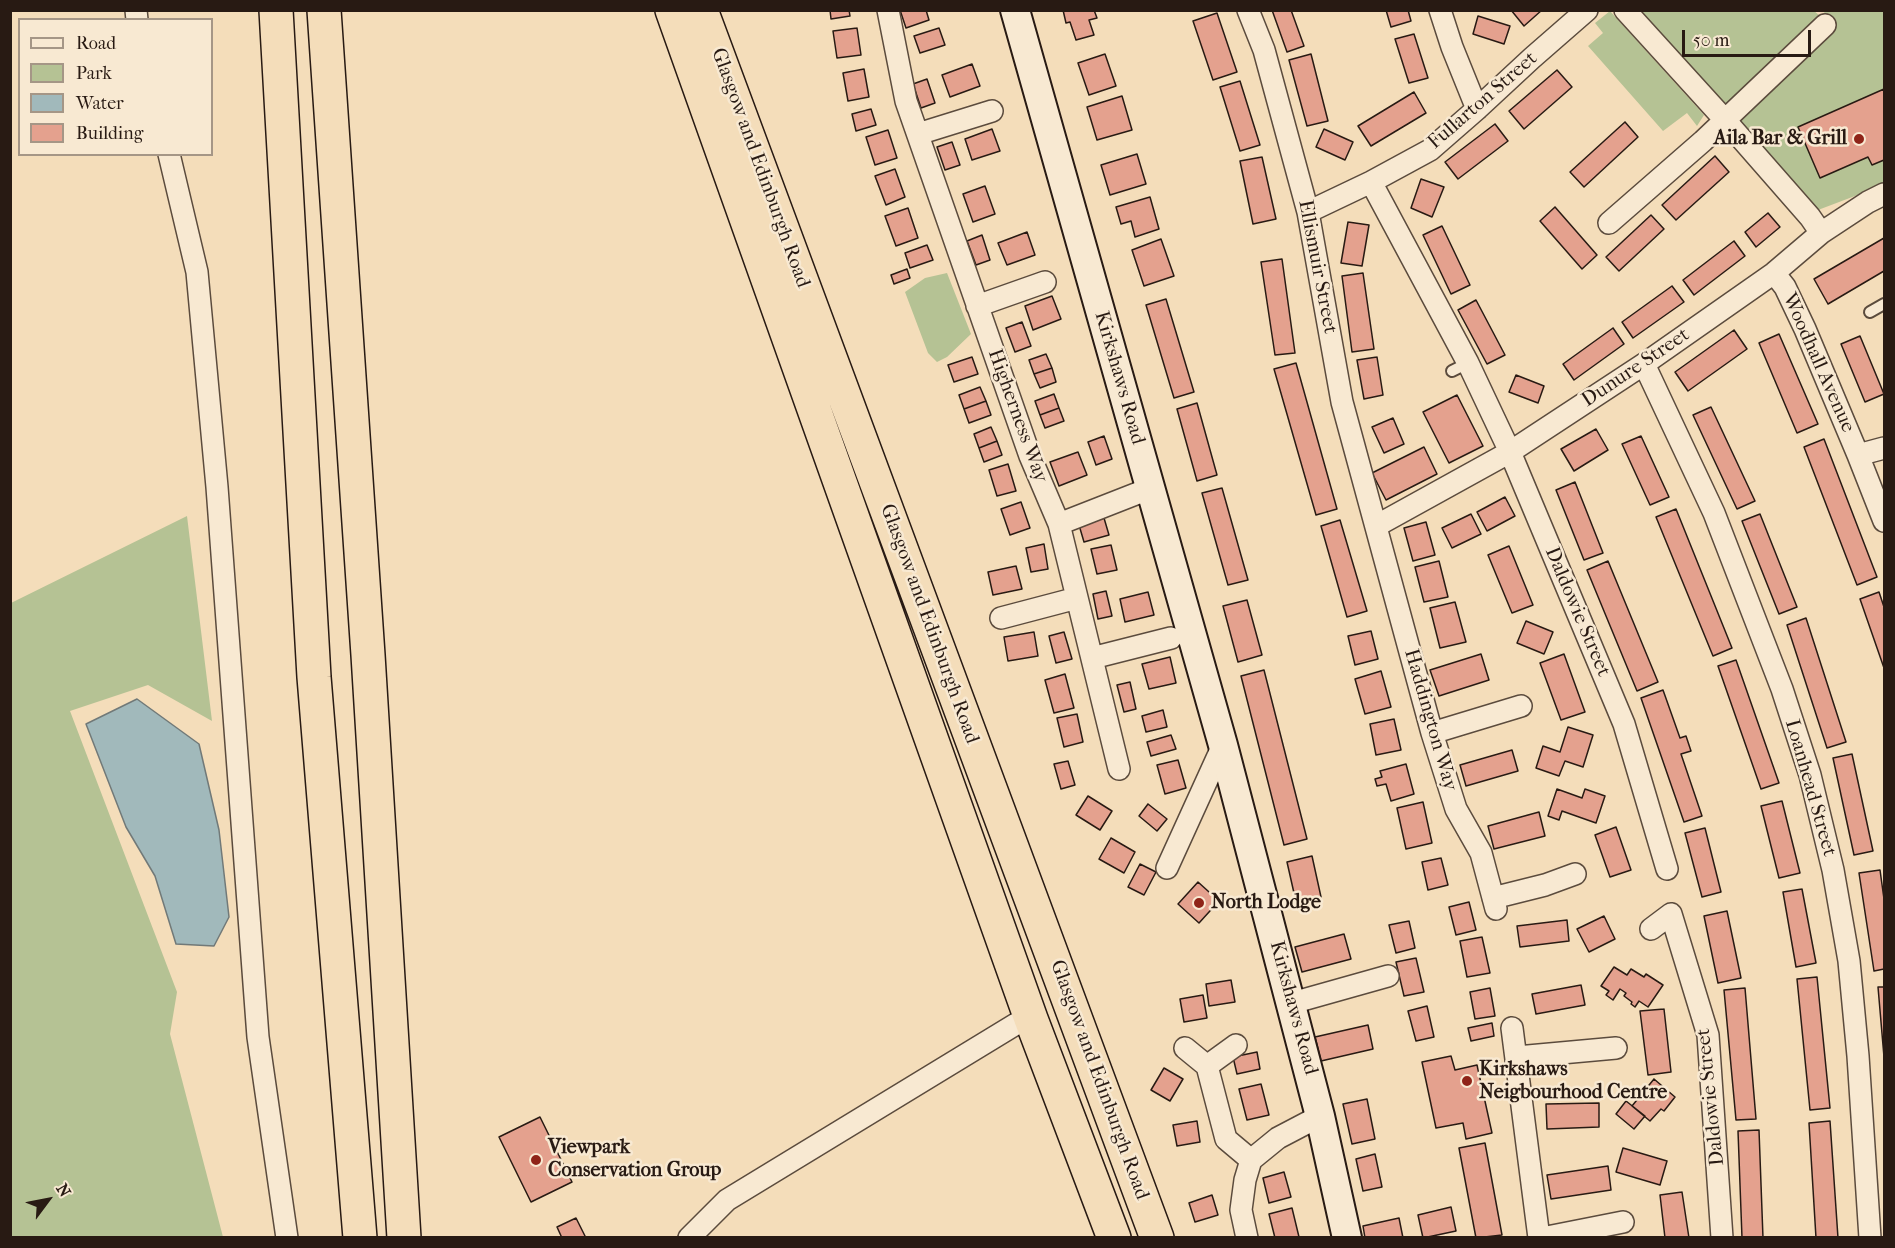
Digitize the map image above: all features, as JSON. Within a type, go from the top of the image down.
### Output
[{"type":"highway","points":[[276,10],[314,677],[360,1238]]},
{"type":"highway","points":[[324,10],[366,619],[404,1238]]},
{"type":"highway","name":"Glasgow and Edinburgh Road","points":[[672,10],[1031,1019],[1114,1238]]},
{"type":"highway","name":"Glasgow and Edinburgh Road","points":[[701,10],[1158,1238]]},
{"type":"street","name":"Higherness Way","points":[[888,10],[906,101],[1030,456],[1059,524],[1119,769]]},
{"type":"street","name":"Kirkshaws Road","points":[[1015,10],[1223,745],[1292,1003],[1347,1238]]},
{"type":"street","name":"Ellismuir Street","points":[[1248,10],[1264,50],[1308,212],[1342,402],[1376,526]]},
{"type":"street","points":[[1440,10],[1477,109]]},
{"type":"street","name":"Fullarton Street","points":[[1308,212],[1430,150],[1587,10]]},
{"type":"street","points":[[1625,10],[1725,120],[1810,217],[1821,233]]},
{"type":"street","points":[[1609,223],[1773,80],[1824,25]]},
{"type":"street","points":[[918,134],[992,111]]},
{"type":"street","points":[[169,156],[197,272],[217,487],[258,1037],[287,1238]]},
{"type":"street","name":"Daldowie Street","points":[[1371,182],[1460,367],[1510,452],[1624,724],[1667,869]]},
{"type":"street","name":"Dunure Street","points":[[1376,526],[1510,452],[1644,364],[1774,273],[1821,233],[1884,194]]},
{"type":"street","name":"Woodhall Avenue","points":[[1774,273],[1785,287],[1805,329],[1884,521]]},
{"type":"street","points":[[977,306],[1045,282]]},
{"type":"street","name":"Loanhead Street","points":[[1644,364],[1714,513],[1782,689],[1810,775],[1833,870],[1849,961],[1870,1238]]},
{"type":"street","name":"Woodhall Avenue","points":[[1858,454],[1884,448]]},
{"type":"street","points":[[1059,524],[1151,488]]},
{"type":"street","name":"Haddington Way","points":[[1376,526],[1432,733],[1456,809],[1480,853],[1494,904],[1575,874]]},
{"type":"street","points":[[1001,618],[1077,598]]},
{"type":"street","points":[[1092,658],[1171,638]]},
{"type":"street","points":[[1432,733],[1521,706]]},
{"type":"street","points":[[1167,868],[1223,745]]},
{"type":"street","name":"Daldowie Street","points":[[1651,929],[1671,914],[1708,1035],[1722,1238]]},
{"type":"street","points":[[1292,1003],[1388,976]]},
{"type":"street","points":[[688,1238],[727,1200],[1016,1024],[1031,1019]]},
{"type":"street","points":[[1512,1028],[1540,1238],[1623,1222]]},
{"type":"street","points":[[1207,1066],[1236,1045]]},
{"type":"street","points":[[1185,1048],[1207,1066],[1226,1139],[1251,1160]]},
{"type":"street","points":[[1517,1057],[1616,1048]]},
{"type":"street","points":[[1247,1238],[1241,1210],[1245,1180],[1251,1160],[1278,1138],[1320,1116]]},
{"type":"lane","points":[[1870,312],[1884,304]]},
{"type":"green space","points":[[1813,10],[1820,16],[1826,11],[1884,11],[1884,185],[1818,210],[1635,11]]},
{"type":"green space","points":[[1610,11],[1704,115],[1697,126],[1687,113],[1663,131],[1588,46],[1603,33],[1595,23]]},
{"type":"green space","points":[[947,273],[971,334],[947,357],[937,362],[928,353],[905,292],[925,278]]},
{"type":"green space","points":[[187,516],[212,721],[148,685],[70,711],[177,992],[170,1034],[223,1237],[11,1237],[11,603]]},
{"type":"water","points":[[137,699],[199,744],[219,830],[229,917],[214,946],[176,944],[155,876],[126,827],[86,724]]},
{"type":"building","points":[[830,10],[849,10],[850,16],[831,19]]},
{"type":"building","points":[[900,10],[926,10],[929,20],[906,28]]},
{"type":"building","points":[[1063,10],[1094,10],[1097,18],[1089,20],[1094,35],[1076,40],[1070,22],[1066,23]]},
{"type":"building","points":[[1272,10],[1291,10],[1304,46],[1287,52]]},
{"type":"building","points":[[1386,10],[1408,10],[1411,21],[1391,27]]},
{"type":"building","points":[[1511,10],[1542,10],[1524,26]]},
{"type":"building","points":[[1217,13],[1237,72],[1213,80],[1193,21]]},
{"type":"building","points":[[1478,16],[1510,26],[1504,44],[1473,34]]},
{"type":"building","points":[[857,28],[861,55],[837,58],[833,31]]},
{"type":"building","points":[[939,28],[945,45],[920,53],[914,36]]},
{"type":"building","points":[[1414,34],[1428,78],[1409,83],[1395,39]]},
{"type":"building","points":[[1105,54],[1116,86],[1089,95],[1078,63]]},
{"type":"building","points":[[1311,54],[1328,121],[1307,126],[1289,60]]},
{"type":"building","points":[[972,64],[980,86],[950,97],[942,75]]},
{"type":"building","points":[[864,69],[869,97],[848,101],[843,73]]},
{"type":"building","points":[[1557,70],[1572,87],[1524,129],[1509,111]]},
{"type":"building","points":[[927,79],[935,103],[921,108],[913,84]]},
{"type":"building","points":[[1240,81],[1260,145],[1240,151],[1220,87]]},
{"type":"building","points":[[1884,89],[1884,160],[1872,165],[1868,157],[1820,178],[1798,127]]},
{"type":"building","points":[[1414,92],[1426,113],[1371,146],[1358,126]]},
{"type":"building","points":[[1122,96],[1132,130],[1097,140],[1087,107]]},
{"type":"building","points":[[871,109],[876,125],[856,131],[852,114]]},
{"type":"building","points":[[1625,122],[1638,137],[1584,187],[1570,172]]},
{"type":"building","points":[[1495,124],[1508,141],[1458,179],[1445,162]]},
{"type":"building","points":[[992,129],[1000,151],[972,160],[965,139]]},
{"type":"building","points":[[1324,129],[1353,142],[1345,160],[1316,147]]},
{"type":"building","points":[[888,130],[897,158],[875,165],[866,137]]},
{"type":"building","points":[[952,142],[960,165],[945,170],[937,147]]},
{"type":"building","points":[[1137,154],[1146,184],[1110,195],[1101,165]]},
{"type":"building","points":[[1715,156],[1729,172],[1676,220],[1662,205]]},
{"type":"building","points":[[1262,157],[1276,219],[1253,224],[1240,161]]},
{"type":"building","points":[[895,169],[905,197],[886,205],[875,176]]},
{"type":"building","points":[[1421,179],[1444,187],[1432,217],[1411,208]]},
{"type":"building","points":[[985,186],[995,214],[973,222],[963,194]]},
{"type":"building","points":[[1150,197],[1159,229],[1135,237],[1131,221],[1121,224],[1116,207]]},
{"type":"building","points":[[1555,207],[1597,255],[1582,269],[1540,221]]},
{"type":"building","points":[[908,208],[918,238],[896,246],[885,216]]},
{"type":"building","points":[[1768,213],[1780,227],[1756,247],[1745,232]]},
{"type":"building","points":[[1651,215],[1664,229],[1619,271],[1606,257]]},
{"type":"building","points":[[1348,222],[1369,225],[1362,266],[1341,263]]},
{"type":"building","points":[[1442,226],[1470,285],[1451,294],[1423,235]]},
{"type":"building","points":[[1027,232],[1035,255],[1007,265],[998,243]]},
{"type":"building","points":[[982,235],[990,260],[976,265],[967,241]]},
{"type":"building","points":[[1884,238],[1884,271],[1828,304],[1814,279]]},
{"type":"building","points":[[1161,239],[1174,276],[1144,286],[1132,250]]},
{"type":"building","points":[[1734,241],[1745,256],[1694,295],[1683,280]]},
{"type":"building","points":[[927,245],[933,260],[910,268],[905,253]]},
{"type":"building","points":[[1282,259],[1295,353],[1275,355],[1261,262]]},
{"type":"building","points":[[907,269],[910,278],[894,284],[891,275]]},
{"type":"building","points":[[1363,273],[1374,349],[1352,352],[1342,276]]},
{"type":"building","points":[[1672,286],[1684,302],[1633,338],[1622,322]]},
{"type":"building","points":[[1052,296],[1061,319],[1033,330],[1025,306]]},
{"type":"building","points":[[1166,299],[1194,392],[1174,398],[1146,305]]},
{"type":"building","points":[[1476,300],[1505,355],[1487,364],[1458,310]]},
{"type":"building","points":[[1022,322],[1031,346],[1015,352],[1006,328]]},
{"type":"building","points":[[1613,328],[1624,344],[1574,380],[1563,364]]},
{"type":"building","points":[[1734,330],[1747,349],[1688,391],[1675,372]]},
{"type":"building","points":[[1779,334],[1818,424],[1797,433],[1759,343]]},
{"type":"building","points":[[1860,336],[1884,394],[1865,402],[1841,344]]},
{"type":"building","points":[[1046,354],[1052,368],[1034,374],[1029,360]]},
{"type":"building","points":[[972,357],[978,374],[954,382],[948,365]]},
{"type":"building","points":[[1377,357],[1383,395],[1364,399],[1357,360]]},
{"type":"building","points":[[1296,363],[1337,509],[1316,515],[1274,369]]},
{"type":"building","points":[[1052,368],[1056,382],[1040,388],[1034,374]]},
{"type":"building","points":[[1516,375],[1544,386],[1538,403],[1509,392]]},
{"type":"building","points":[[980,387],[986,401],[964,409],[959,395]]},
{"type":"building","points":[[1054,394],[1059,408],[1040,415],[1035,401]]},
{"type":"building","points":[[1457,395],[1483,446],[1449,463],[1423,412]]},
{"type":"building","points":[[986,401],[991,415],[969,423],[964,409]]},
{"type":"building","points":[[1197,403],[1217,475],[1197,481],[1177,409]]},
{"type":"building","points":[[1711,407],[1755,501],[1737,509],[1693,415]]},
{"type":"building","points":[[1059,408],[1064,421],[1045,428],[1040,415]]},
{"type":"building","points":[[1393,418],[1404,444],[1384,453],[1372,427]]},
{"type":"building","points":[[991,427],[997,441],[979,448],[974,434]]},
{"type":"building","points":[[1596,429],[1608,450],[1574,471],[1561,449]]},
{"type":"building","points":[[1104,436],[1112,459],[1096,465],[1088,442]]},
{"type":"building","points":[[1641,436],[1669,497],[1650,505],[1622,444]]},
{"type":"building","points":[[1824,439],[1877,577],[1857,585],[1804,447]]},
{"type":"building","points":[[997,441],[1002,455],[984,462],[979,448]]},
{"type":"building","points":[[1424,447],[1437,474],[1386,500],[1372,473]]},
{"type":"building","points":[[1078,452],[1087,475],[1059,486],[1050,462]]},
{"type":"building","points":[[1008,464],[1016,491],[997,496],[989,470]]},
{"type":"building","points":[[1575,482],[1603,553],[1584,560],[1556,490]]},
{"type":"building","points":[[1222,488],[1248,580],[1228,585],[1202,493]]},
{"type":"building","points":[[1505,497],[1515,516],[1487,531],[1477,512]]},
{"type":"building","points":[[1021,502],[1030,528],[1010,535],[1001,509]]},
{"type":"building","points":[[1676,509],[1732,648],[1713,656],[1656,517]]},
{"type":"building","points":[[1471,514],[1481,534],[1452,548],[1442,528]]},
{"type":"building","points":[[1760,514],[1797,607],[1779,614],[1742,521]]},
{"type":"building","points":[[1104,518],[1109,535],[1084,542],[1079,525]]},
{"type":"building","points":[[1340,520],[1367,611],[1347,617],[1321,526]]},
{"type":"building","points":[[1426,522],[1435,555],[1413,561],[1404,528]]},
{"type":"building","points":[[1044,544],[1048,569],[1031,572],[1026,548]]},
{"type":"building","points":[[1111,545],[1117,570],[1097,574],[1091,549]]},
{"type":"building","points":[[1509,546],[1533,605],[1512,613],[1488,555]]},
{"type":"building","points":[[1439,561],[1448,597],[1424,602],[1415,567]]},
{"type":"building","points":[[1608,561],[1658,682],[1637,691],[1587,570]]},
{"type":"building","points":[[1016,566],[1022,589],[993,595],[988,572]]},
{"type":"building","points":[[1106,591],[1112,616],[1098,619],[1093,594]]},
{"type":"building","points":[[1148,592],[1154,615],[1125,622],[1120,599]]},
{"type":"building","points":[[1879,592],[1884,607],[1884,668],[1860,599]]},
{"type":"building","points":[[1247,600],[1262,655],[1238,662],[1223,606]]},
{"type":"building","points":[[1455,602],[1466,642],[1440,648],[1430,608]]},
{"type":"building","points":[[1806,618],[1846,742],[1827,748],[1787,625]]},
{"type":"building","points":[[1526,621],[1553,632],[1544,654],[1517,643]]},
{"type":"building","points":[[1371,631],[1378,659],[1355,665],[1348,636]]},
{"type":"building","points":[[1034,632],[1038,656],[1008,661],[1004,637]]},
{"type":"building","points":[[1064,632],[1072,659],[1056,663],[1049,636]]},
{"type":"building","points":[[1481,654],[1489,680],[1439,696],[1430,670]]},
{"type":"building","points":[[1564,654],[1585,712],[1561,720],[1540,663]]},
{"type":"building","points":[[1170,657],[1176,683],[1149,689],[1142,664]]},
{"type":"building","points":[[1736,660],[1779,783],[1761,789],[1718,666]]},
{"type":"building","points":[[1264,670],[1307,839],[1284,845],[1241,676]]},
{"type":"building","points":[[1381,671],[1391,707],[1365,714],[1355,679]]},
{"type":"building","points":[[1065,674],[1074,708],[1054,713],[1045,680]]},
{"type":"building","points":[[1130,682],[1136,709],[1124,712],[1117,685]]},
{"type":"building","points":[[1663,690],[1680,738],[1686,736],[1691,751],[1681,754],[1702,816],[1684,822],[1641,698]]},
{"type":"building","points":[[1163,710],[1167,727],[1146,732],[1142,716]]},
{"type":"building","points":[[1077,714],[1083,742],[1064,747],[1057,718]]},
{"type":"building","points":[[1394,719],[1401,750],[1376,755],[1370,724]]},
{"type":"building","points":[[1568,727],[1593,735],[1583,767],[1565,761],[1559,776],[1536,768],[1543,746],[1560,752]]},
{"type":"building","points":[[1171,735],[1176,749],[1151,756],[1147,742]]},
{"type":"building","points":[[1512,750],[1518,771],[1466,786],[1460,765]]},
{"type":"building","points":[[1852,754],[1873,851],[1854,855],[1833,758]]},
{"type":"building","points":[[1178,760],[1186,788],[1165,794],[1157,765]]},
{"type":"building","points":[[1068,761],[1075,785],[1061,789],[1054,764]]},
{"type":"building","points":[[1406,764],[1414,794],[1391,801],[1386,784],[1377,786],[1375,779],[1382,777],[1380,771]]},
{"type":"building","points":[[1557,789],[1582,798],[1585,789],[1605,796],[1596,823],[1562,811],[1559,820],[1548,816]]},
{"type":"building","points":[[1088,796],[1112,811],[1100,830],[1076,815]]},
{"type":"building","points":[[1782,801],[1800,873],[1779,878],[1761,806]]},
{"type":"building","points":[[1423,802],[1432,843],[1406,849],[1397,808]]},
{"type":"building","points":[[1148,804],[1167,819],[1157,831],[1139,816]]},
{"type":"building","points":[[1539,812],[1545,836],[1494,849],[1488,826]]},
{"type":"building","points":[[1616,827],[1631,870],[1610,877],[1595,835]]},
{"type":"building","points":[[1705,828],[1721,892],[1702,897],[1685,833]]},
{"type":"building","points":[[1111,838],[1135,852],[1124,873],[1099,859]]},
{"type":"building","points":[[1312,856],[1321,897],[1296,902],[1287,862]]},
{"type":"building","points":[[1441,858],[1448,885],[1428,890],[1422,862]]},
{"type":"building","points":[[1140,864],[1156,872],[1144,895],[1128,887]]},
{"type":"building","points":[[1880,870],[1884,899],[1884,969],[1874,971],[1859,873]]},
{"type":"building","name":"North Lodge","points":[[1198,882],[1219,901],[1199,923],[1178,904]]},
{"type":"building","points":[[1802,889],[1816,963],[1796,967],[1783,892]]},
{"type":"building","points":[[1469,902],[1476,930],[1456,935],[1449,907]]},
{"type":"building","points":[[1727,911],[1741,978],[1718,983],[1704,916]]},
{"type":"building","points":[[1604,916],[1615,939],[1589,952],[1577,929]]},
{"type":"building","points":[[1567,920],[1569,941],[1520,947],[1517,926]]},
{"type":"building","points":[[1409,921],[1415,948],[1396,953],[1389,925]]},
{"type":"building","points":[[1344,934],[1351,959],[1302,972],[1295,947]]},
{"type":"building","points":[[1482,937],[1490,973],[1467,977],[1460,941]]},
{"type":"building","points":[[1416,958],[1424,992],[1404,996],[1396,962]]},
{"type":"building","points":[[1614,967],[1627,975],[1631,969],[1644,977],[1646,974],[1663,985],[1648,1007],[1639,1001],[1635,1007],[1624,996],[1626,993],[1620,989],[1613,1000],[1606,995],[1609,991],[1601,986]]},
{"type":"building","points":[[1817,977],[1830,1108],[1810,1110],[1797,979]]},
{"type":"building","points":[[1231,980],[1235,1002],[1209,1006],[1206,984]]},
{"type":"building","points":[[1581,985],[1585,1005],[1536,1014],[1532,994]]},
{"type":"building","points":[[1878,987],[1884,987],[1884,1057]]},
{"type":"building","points":[[1490,988],[1495,1016],[1475,1019],[1470,992]]},
{"type":"building","points":[[1745,988],[1756,1119],[1736,1120],[1724,990]]},
{"type":"building","points":[[1203,995],[1207,1018],[1184,1022],[1180,999]]},
{"type":"building","points":[[1427,1006],[1434,1037],[1416,1041],[1408,1011]]},
{"type":"building","points":[[1664,1009],[1671,1072],[1648,1075],[1640,1011]]},
{"type":"building","points":[[1492,1023],[1494,1036],[1471,1041],[1468,1028]]},
{"type":"building","points":[[1368,1025],[1373,1049],[1321,1061],[1315,1037]]},
{"type":"building","points":[[1257,1052],[1260,1069],[1237,1074],[1233,1057]]},
{"type":"building","points":[[1451,1056],[1455,1070],[1477,1065],[1492,1133],[1466,1139],[1463,1123],[1436,1128],[1422,1062]]},
{"type":"building","points":[[1164,1068],[1183,1079],[1170,1101],[1151,1090]]},
{"type":"building","points":[[1654,1079],[1675,1097],[1664,1111],[1661,1109],[1650,1121],[1632,1106]]},
{"type":"building","points":[[1261,1084],[1269,1115],[1247,1120],[1239,1089]]},
{"type":"building","points":[[1367,1099],[1375,1139],[1352,1144],[1343,1104]]},
{"type":"building","points":[[1626,1101],[1645,1116],[1634,1129],[1616,1114]]},
{"type":"building","points":[[1599,1103],[1599,1127],[1547,1129],[1546,1104]]},
{"type":"building","name":"Viewpark Conservation Group","points":[[540,1117],[572,1182],[531,1202],[499,1137]]},
{"type":"building","points":[[1197,1121],[1200,1142],[1177,1146],[1173,1125]]},
{"type":"building","points":[[1830,1121],[1838,1238],[1816,1238],[1809,1123]]},
{"type":"building","points":[[1759,1130],[1763,1238],[1742,1238],[1738,1131]]},
{"type":"building","points":[[1485,1143],[1502,1235],[1476,1238],[1459,1148]]},
{"type":"building","points":[[1623,1148],[1667,1161],[1660,1185],[1616,1172]]},
{"type":"building","points":[[1375,1154],[1382,1187],[1363,1191],[1356,1159]]},
{"type":"building","points":[[1608,1166],[1611,1190],[1551,1199],[1547,1175]]},
{"type":"building","points":[[1284,1172],[1291,1197],[1269,1203],[1263,1178]]},
{"type":"building","points":[[1682,1192],[1689,1238],[1665,1238],[1660,1195]]},
{"type":"building","points":[[1212,1195],[1218,1215],[1195,1222],[1189,1203]]},
{"type":"building","points":[[1451,1207],[1456,1231],[1423,1238],[1418,1215]]},
{"type":"building","points":[[1292,1208],[1299,1237],[1275,1238],[1269,1214]]},
{"type":"building","points":[[576,1218],[586,1238],[562,1238],[557,1227]]},
{"type":"building","points":[[1399,1218],[1403,1238],[1365,1238],[1363,1226]]},
{"type":"place","name":"Aila Bar & Grill","points":[[1859,139]]},
{"type":"place","name":"North Lodge","points":[[1199,903]]},
{"type":"place","name":"Kirkshaws Neigbourhood Centre","points":[[1467,1081]]},
{"type":"place","name":"Viewpark Conservation Group","points":[[536,1160]]}]
